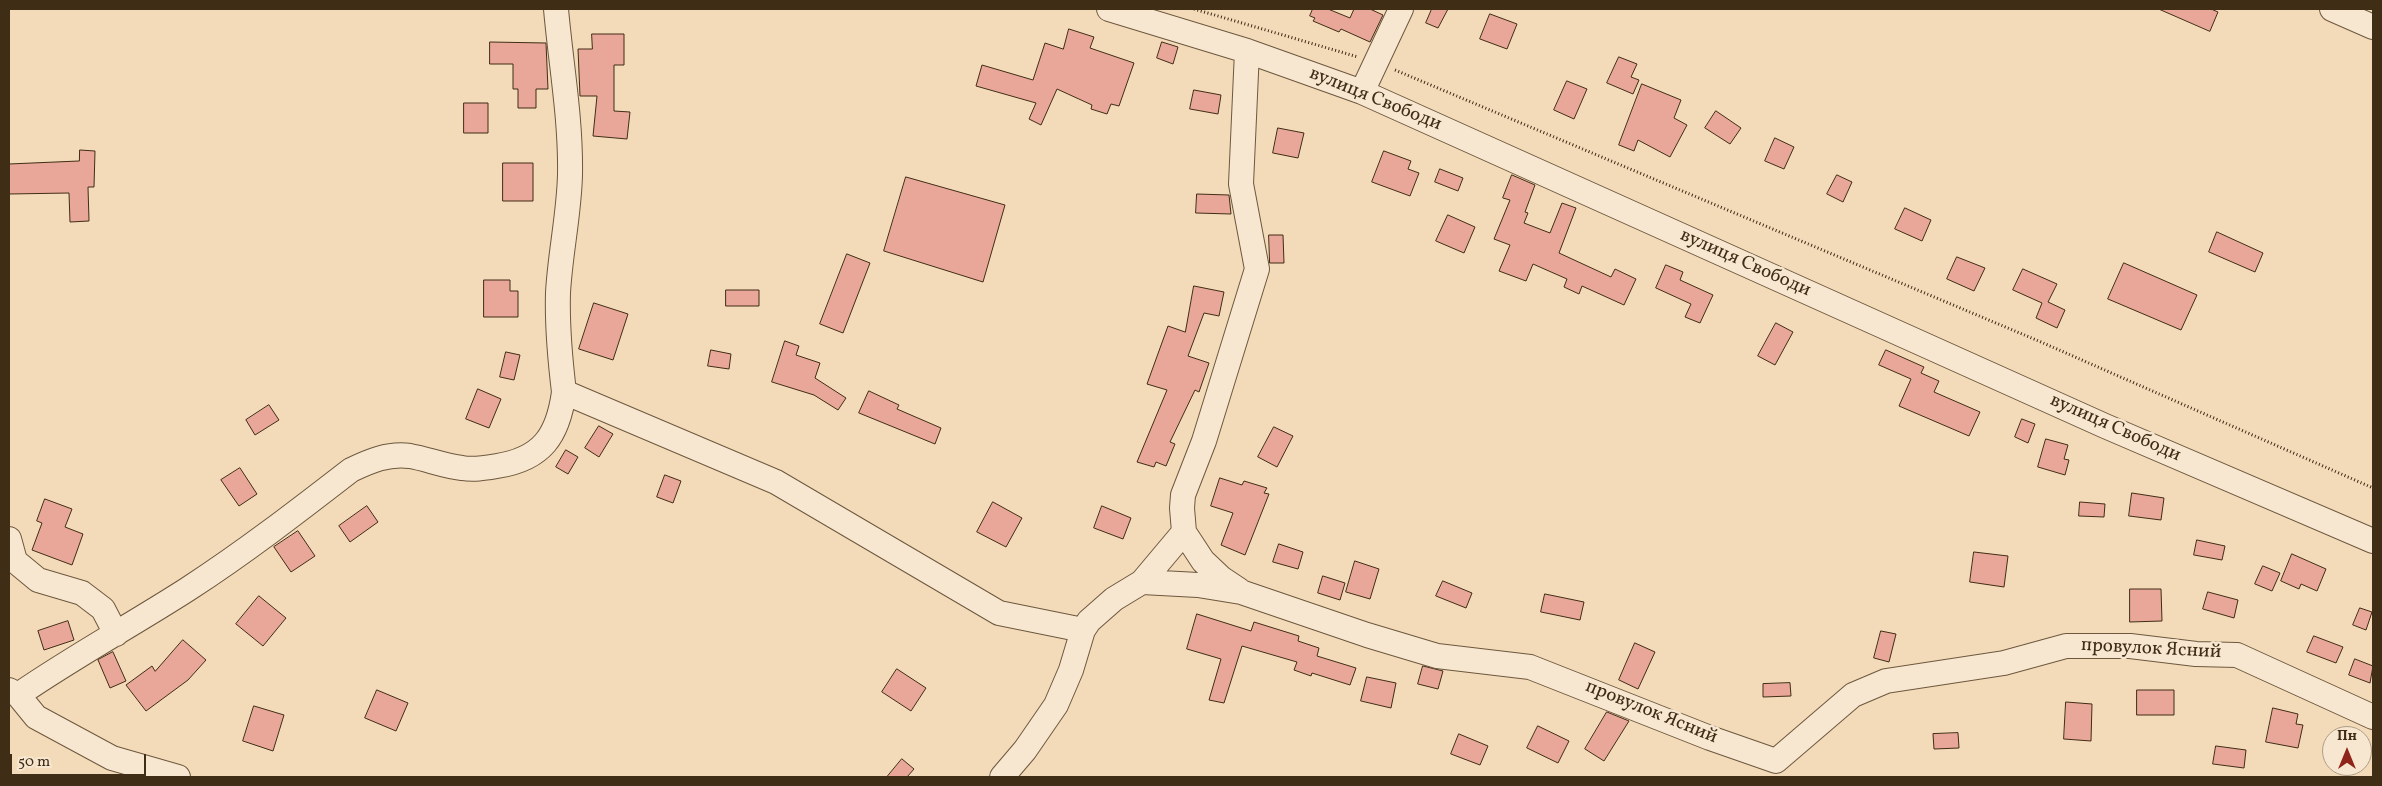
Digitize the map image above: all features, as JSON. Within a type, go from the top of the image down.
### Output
[{"type":"street","points":[[178,777],[112,758],[36,717],[13,693],[116,634],[198,582],[351,470],[374,459],[410,456],[464,468],[483,468],[507,465],[533,456],[550,439],[562,412],[564,392],[559,338],[558,292],[570,177],[567,99],[560,62],[556,9]]},
{"type":"street","name":"вулиця Свободи","points":[[1109,9],[1247,51],[1362,92],[2105,426],[2373,541]]},
{"type":"street","points":[[1362,92],[1401,9]]},
{"type":"street","points":[[2332,9],[2373,27]]},
{"type":"street","points":[[1241,592],[1221,578],[1203,561],[1184,532],[1183,495],[1204,441],[1257,269],[1241,184],[1247,51]]},
{"type":"street","points":[[564,392],[776,482],[999,613],[1083,630]]},
{"type":"street","points":[[1002,777],[1025,750],[1056,705],[1071,670],[1083,630],[1114,599],[1142,582],[1184,532]]},
{"type":"street","points":[[9,539],[15,561],[38,580],[82,593],[103,609],[116,634]]},
{"type":"street","name":"провулок Ясний","points":[[1142,582],[1198,586],[1241,592],[1367,635],[1437,656],[1530,667],[1710,738],[1780,769],[1853,695],[1886,681],[2004,663],[2066,646],[2130,646],[2196,654],[2237,655],[2373,717]]},
{"type":"path","points":[[1194,9],[1376,63],[2040,342],[2373,488]]},
{"type":"building","points":[[1313,9],[1328,9],[1350,18],[1354,9],[1370,9],[1383,15],[1370,42],[1341,29],[1339,32],[1313,21],[1315,18],[1310,16]]},
{"type":"building","points":[[1432,9],[1448,9],[1438,28],[1426,23]]},
{"type":"building","points":[[2159,9],[2211,9],[2218,12],[2210,31]]},
{"type":"building","points":[[1490,14],[1517,24],[1507,49],[1480,39]]},
{"type":"building","points":[[1069,29],[1094,37],[1090,48],[1134,63],[1119,106],[1111,104],[1107,114],[1091,109],[1092,105],[1057,89],[1041,125],[1029,119],[1036,103],[976,86],[982,65],[1033,80],[1045,43],[1063,49]]},
{"type":"building","points":[[592,34],[624,34],[624,65],[614,65],[614,111],[630,112],[627,139],[593,136],[597,96],[580,96],[578,49],[592,49]]},
{"type":"building","points":[[490,42],[546,43],[548,89],[536,89],[536,108],[518,108],[518,89],[513,89],[513,64],[490,64]]},
{"type":"building","points":[[1162,42],[1178,47],[1173,64],[1157,58]]},
{"type":"building","points":[[1619,57],[1637,64],[1631,77],[1639,80],[1633,94],[1607,83]]},
{"type":"building","points":[[1567,81],[1587,89],[1574,119],[1554,110]]},
{"type":"building","points":[[1642,84],[1681,100],[1674,118],[1687,125],[1670,157],[1638,140],[1634,151],[1619,145]]},
{"type":"building","points":[[1194,90],[1221,95],[1218,114],[1190,109]]},
{"type":"building","points":[[464,103],[488,103],[488,133],[464,133]]},
{"type":"building","points":[[1716,111],[1741,128],[1730,144],[1705,128]]},
{"type":"building","points":[[1278,128],[1304,133],[1298,158],[1273,153]]},
{"type":"building","points":[[1775,138],[1794,147],[1784,169],[1765,161]]},
{"type":"building","points":[[80,150],[95,151],[94,187],[88,187],[89,221],[70,222],[69,193],[9,194],[9,164],[79,161]]},
{"type":"building","points":[[1384,151],[1411,161],[1408,169],[1419,173],[1410,196],[1372,182]]},
{"type":"building","points":[[503,163],[533,163],[533,201],[503,201]]},
{"type":"building","points":[[1440,169],[1463,178],[1458,191],[1435,182]]},
{"type":"building","points":[[1512,175],[1535,185],[1525,212],[1528,213],[1524,223],[1550,233],[1562,203],[1576,208],[1559,253],[1611,277],[1615,269],[1636,279],[1624,305],[1582,286],[1579,294],[1564,287],[1567,279],[1533,264],[1526,281],[1499,271],[1510,245],[1494,239],[1510,200],[1503,198]]},
{"type":"building","points":[[1837,175],[1852,182],[1843,202],[1827,194]]},
{"type":"building","points":[[906,177],[1005,205],[983,282],[884,251]]},
{"type":"building","points":[[1197,194],[1229,195],[1231,214],[1196,213]]},
{"type":"building","points":[[1905,208],[1931,220],[1922,241],[1895,229]]},
{"type":"building","points":[[1448,215],[1475,227],[1464,253],[1436,241]]},
{"type":"building","points":[[2217,232],[2263,253],[2255,272],[2209,252]]},
{"type":"building","points":[[1269,235],[1283,235],[1284,263],[1270,263]]},
{"type":"building","points":[[847,254],[870,263],[843,333],[820,324]]},
{"type":"building","points":[[1957,257],[1985,268],[1974,291],[1947,279]]},
{"type":"building","points":[[2124,263],[2197,295],[2181,330],[2108,299]]},
{"type":"building","points":[[1666,265],[1683,272],[1680,280],[1713,295],[1700,323],[1685,317],[1691,304],[1656,288]]},
{"type":"building","points":[[2023,269],[2057,284],[2048,302],[2065,310],[2057,328],[2036,318],[2042,303],[2013,290]]},
{"type":"building","points":[[484,280],[510,280],[510,291],[518,291],[518,317],[484,317]]},
{"type":"building","points":[[1194,286],[1224,292],[1219,316],[1204,313],[1188,356],[1209,363],[1199,392],[1195,390],[1170,442],[1175,444],[1166,466],[1156,462],[1154,467],[1137,462],[1167,390],[1147,384],[1168,326],[1185,332]]},
{"type":"building","points":[[726,290],[759,290],[759,306],[726,306]]},
{"type":"building","points":[[594,303],[628,314],[613,360],[579,349]]},
{"type":"building","points":[[1776,323],[1793,332],[1775,365],[1758,356]]},
{"type":"building","points":[[785,341],[799,346],[796,355],[820,363],[815,378],[846,398],[838,410],[814,395],[772,382]]},
{"type":"building","points":[[711,350],[731,354],[729,369],[708,366]]},
{"type":"building","points":[[1886,350],[1924,367],[1921,373],[1939,381],[1934,392],[1980,412],[1969,436],[1899,406],[1911,379],[1879,365]]},
{"type":"building","points":[[506,352],[520,355],[514,380],[500,377]]},
{"type":"building","points":[[478,389],[501,399],[489,428],[466,419]]},
{"type":"building","points":[[869,391],[899,405],[897,409],[941,428],[935,444],[859,413]]},
{"type":"building","points":[[269,405],[279,420],[255,435],[246,420]]},
{"type":"building","points":[[2022,419],[2035,424],[2028,443],[2015,437]]},
{"type":"building","points":[[599,426],[613,434],[599,457],[585,448]]},
{"type":"building","points":[[1274,427],[1293,436],[1277,467],[1258,457]]},
{"type":"building","points":[[2046,439],[2068,445],[2064,459],[2069,460],[2065,475],[2038,467]]},
{"type":"building","points":[[566,450],[578,457],[568,474],[556,467]]},
{"type":"building","points":[[240,468],[257,494],[239,506],[221,480]]},
{"type":"building","points":[[665,475],[681,481],[673,503],[657,497]]},
{"type":"building","points":[[1220,478],[1242,485],[1244,481],[1267,488],[1264,493],[1269,494],[1245,555],[1221,545],[1233,513],[1211,506]]},
{"type":"building","points":[[2132,493],[2164,498],[2161,520],[2129,516]]},
{"type":"building","points":[[45,499],[72,509],[65,527],[83,534],[72,565],[32,550],[42,523],[37,521]]},
{"type":"building","points":[[993,502],[1022,518],[1006,547],[977,532]]},
{"type":"building","points":[[2080,502],[2105,504],[2104,517],[2079,516]]},
{"type":"building","points":[[367,506],[378,522],[350,542],[339,526]]},
{"type":"building","points":[[1102,506],[1131,518],[1123,539],[1094,528]]},
{"type":"building","points":[[298,531],[315,556],[291,572],[274,547]]},
{"type":"building","points":[[2197,540],[2225,546],[2222,560],[2194,555]]},
{"type":"building","points":[[1279,544],[1303,552],[1298,569],[1273,562]]},
{"type":"building","points":[[1974,552],[2008,556],[2004,587],[1970,582]]},
{"type":"building","points":[[2292,554],[2326,569],[2317,591],[2301,584],[2299,589],[2281,581]]},
{"type":"building","points":[[1355,561],[1379,569],[1370,599],[1346,592]]},
{"type":"building","points":[[2263,566],[2280,573],[2272,591],[2255,584]]},
{"type":"building","points":[[1323,576],[1345,583],[1340,600],[1318,593]]},
{"type":"building","points":[[1443,581],[1472,593],[1466,608],[1436,596]]},
{"type":"building","points":[[2130,589],[2161,589],[2162,621],[2130,622]]},
{"type":"building","points":[[2208,592],[2238,600],[2234,618],[2203,609]]},
{"type":"building","points":[[1545,594],[1584,602],[1580,620],[1541,612]]},
{"type":"building","points":[[259,596],[286,618],[263,646],[236,624]]},
{"type":"building","points":[[2360,608],[2372,612],[2366,630],[2353,625]]},
{"type":"building","points":[[1197,614],[1251,631],[1254,622],[1299,636],[1298,641],[1319,648],[1317,656],[1356,668],[1350,685],[1312,673],[1311,676],[1294,670],[1297,662],[1242,646],[1224,703],[1209,700],[1221,659],[1187,649]]},
{"type":"building","points":[[68,621],[74,640],[44,650],[38,631]]},
{"type":"building","points":[[1881,631],[1896,634],[1889,662],[1874,658]]},
{"type":"building","points":[[2314,636],[2343,647],[2336,663],[2307,652]]},
{"type":"building","points":[[183,640],[206,660],[188,680],[146,711],[126,685],[152,666],[155,671]]},
{"type":"building","points":[[1635,643],[1655,652],[1638,689],[1619,680]]},
{"type":"building","points":[[113,652],[126,681],[110,688],[98,660]]},
{"type":"building","points":[[2355,659],[2373,666],[2370,683],[2349,675]]},
{"type":"building","points":[[1423,666],[1443,671],[1438,689],[1418,684]]},
{"type":"building","points":[[897,669],[926,688],[911,711],[882,692]]},
{"type":"building","points":[[1367,677],[1396,683],[1391,708],[1361,701]]},
{"type":"building","points":[[1790,683],[1791,696],[1763,697],[1763,684]]},
{"type":"building","points":[[377,690],[408,703],[396,731],[365,718]]},
{"type":"building","points":[[2137,690],[2174,690],[2174,715],[2137,715]]},
{"type":"building","points":[[2066,702],[2092,704],[2091,741],[2064,739]]},
{"type":"building","points":[[254,706],[284,715],[273,751],[243,741]]},
{"type":"building","points":[[2273,708],[2298,714],[2296,724],[2303,725],[2298,748],[2266,742]]},
{"type":"building","points":[[1607,712],[1629,721],[1604,761],[1585,749]]},
{"type":"building","points":[[1538,726],[1569,741],[1558,763],[1527,748]]},
{"type":"building","points":[[1958,733],[1959,748],[1934,749],[1933,734]]},
{"type":"building","points":[[1459,734],[1488,746],[1480,765],[1451,754]]},
{"type":"building","points":[[2216,746],[2246,750],[2244,768],[2213,764]]},
{"type":"building","points":[[902,759],[914,769],[907,777],[887,777]]}]
